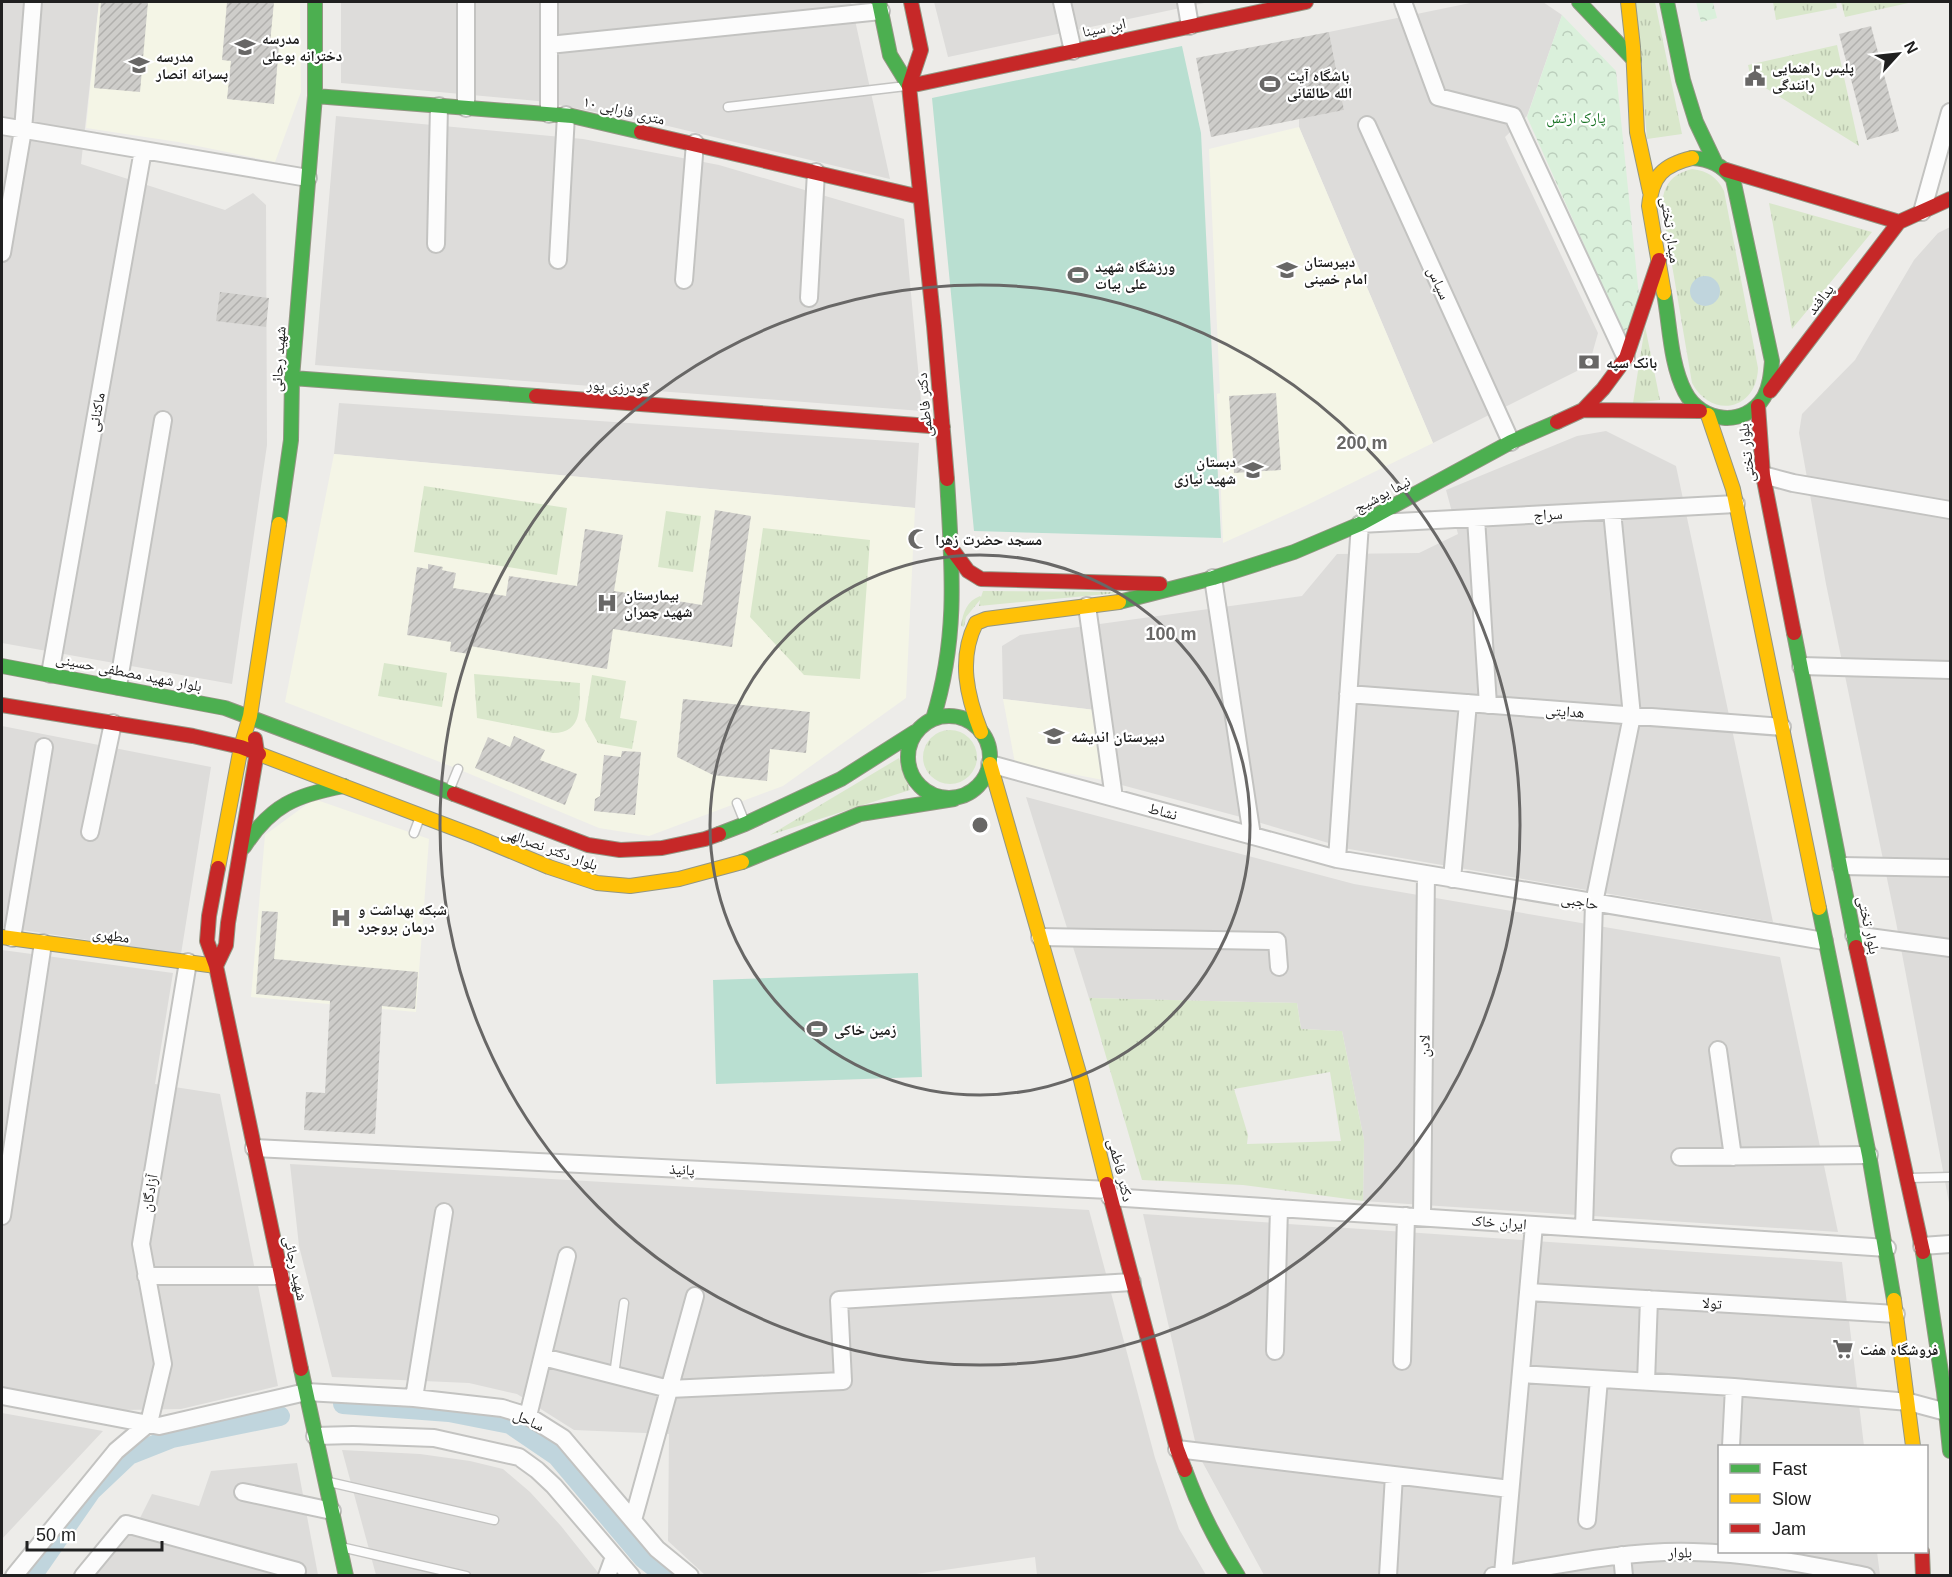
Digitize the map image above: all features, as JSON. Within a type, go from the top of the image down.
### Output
[{"type":"street","points":[[2,253],[23,130],[33,2]]},
{"type":"street","name":"شهید رجائی","points":[[216,966],[226,945],[240,853],[250,716],[291,440],[292,378],[315,96],[315,2]]},
{"type":"street","points":[[466,2],[466,108]]},
{"type":"street","points":[[549,2],[549,45],[557,115],[558,260]]},
{"type":"street","points":[[909,86],[921,50],[911,2]]},
{"type":"street","points":[[1062,2],[1073,51]]},
{"type":"street","points":[[1186,2],[1191,26]]},
{"type":"street","name":"ابن سینا","points":[[909,86],[1306,2]]},
{"type":"street","points":[[1403,2],[1438,97],[1513,116],[1626,358]]},
{"type":"street","points":[[1579,2],[1634,60]]},
{"type":"street","points":[[1628,2],[1634,60],[1638,141],[1650,192]]},
{"type":"street","points":[[1667,2],[1683,80],[1696,122],[1721,166],[1733,179],[1772,361],[1772,380],[1762,400],[1743,415],[1727,418],[1704,413]]},
{"type":"street","points":[[549,45],[880,6],[890,55],[909,86]]},
{"type":"street","name":"دکتر فاطمی","points":[[909,86],[943,427],[951,548],[951,628],[945,680],[933,719]]},
{"type":"street","name":"۱۰ متری فارابی","points":[[315,96],[557,115],[695,143],[920,197]]},
{"type":"street","points":[[436,244],[439,106]]},
{"type":"street","points":[[1922,212],[1950,112]]},
{"type":"street","name":"سپاس","points":[[1367,124],[1511,442]]},
{"type":"street","points":[[2,126],[308,178]]},
{"type":"street","points":[[684,280],[695,143]]},
{"type":"street","name":"ماکنانی","points":[[50,674],[143,150]]},
{"type":"street","name":"میدان تختی","points":[[1704,413],[1692,404],[1678,376],[1649,206],[1650,192],[1655,180],[1668,165],[1692,158],[1704,158],[1721,166]]},
{"type":"street","points":[[1721,166],[1899,222]]},
{"type":"street","points":[[808,298],[816,172]]},
{"type":"street","name":"پدافند","points":[[1762,400],[1899,222],[1950,199]]},
{"type":"street","name":"نیما یوشیج","points":[[981,732],[971,707],[967,685],[968,641],[976,623],[986,619],[1122,602],[1212,578],[1294,552],[1360,524],[1511,442],[1583,410],[1603,389],[1626,358],[1659,260]]},
{"type":"street","name":"گودرزی پور","points":[[292,378],[943,427]]},
{"type":"street","name":"بلوار تختی","points":[[1762,400],[1763,475],[1801,666],[1825,866],[1824,941],[1887,1248],[1913,1445]]},
{"type":"street","name":"نیما یوشیج","points":[[1583,410],[1704,413]]},
{"type":"street","name":"بلوار تختی","points":[[1704,413],[1730,478],[1782,727],[1825,866],[1854,935],[1922,1246],[1942,1325],[1950,1451]]},
{"type":"street","points":[[118,686],[163,420]]},
{"type":"street","points":[[1763,475],[1793,483],[1950,510]]},
{"type":"street","name":"سراج","points":[[1360,524],[1736,504]]},
{"type":"street","points":[[1584,1228],[1594,903],[1632,716],[1612,511]]},
{"type":"street","points":[[1476,518],[1488,705]]},
{"type":"street","points":[[1336,859],[1360,524]]},
{"type":"street","name":"نیما یوشیج","points":[[951,548],[968,571],[981,579],[1186,585]]},
{"type":"street","points":[[1212,578],[1252,836]]},
{"type":"street","points":[[1087,606],[1114,798]]},
{"type":"street","name":"بلوار شهید مصطفی حسینی","points":[[2,666],[199,702],[250,716]]},
{"type":"street","points":[[1801,666],[1950,670]]},
{"type":"street","points":[[48,703],[50,674]]},
{"type":"street","name":"هدایتی","points":[[1348,694],[1782,727]]},
{"type":"street","points":[[2,705],[48,703],[112,723],[193,736],[248,749]]},
{"type":"street","points":[[1452,879],[1468,703]]},
{"type":"street","name":"بلوار دکتر نصرالهی","points":[[250,716],[588,845],[620,850],[662,848],[705,839],[751,840],[860,814],[954,799]]},
{"type":"street","points":[[954,716],[964,719],[981,732],[989,747],[990,764],[987,774],[974,791],[954,799],[944,799],[933,796],[916,783],[907,763],[910,741],[923,724],[933,719],[954,716]]},
{"type":"street","points":[[90,832],[112,723]]},
{"type":"street","name":"بلوار دکتر نصرالهی","points":[[248,749],[549,867],[597,883],[630,886],[679,879],[735,865],[751,840],[915,732]]},
{"type":"street","points":[[7,938],[44,747]]},
{"type":"street","name":"شهید رجائی","points":[[248,749],[209,916],[207,941],[216,966],[346,1575]]},
{"type":"street","name":"دکتر فاطمی","points":[[990,764],[1081,1080],[1177,1449],[1198,1505],[1216,1541],[1238,1575]]},
{"type":"street","name":"نشاط","points":[[990,764],[1336,859]]},
{"type":"street","points":[[240,853],[258,825],[277,809],[303,795],[345,786]]},
{"type":"street","name":"حاجبی","points":[[1336,859],[1824,941]]},
{"type":"street","points":[[1825,866],[1950,868]]},
{"type":"street","name":"لادن","points":[[1402,1361],[1414,1217],[1426,874]]},
{"type":"street","points":[[1854,935],[1950,948]]},
{"type":"street","points":[[1040,937],[1277,941],[1279,967]]},
{"type":"street","name":"مطهری","points":[[7,938],[216,966]]},
{"type":"street","points":[[2,1216],[43,943]]},
{"type":"street","name":"آزادگان","points":[[149,1423],[163,1364],[141,1244],[188,962]]},
{"type":"street","points":[[1718,1050],[1733,1156]]},
{"type":"street","name":"پانیذ","points":[[254,1148],[1110,1193]]},
{"type":"street","points":[[1680,1157],[1869,1155]]},
{"type":"street","name":"ایران خاک","points":[[1110,1193],[1280,1208],[1887,1248]]},
{"type":"street","points":[[1275,1351],[1280,1208]]},
{"type":"street","points":[[414,1398],[444,1212]]},
{"type":"street","points":[[1498,1575],[1510,1489],[1534,1225]]},
{"type":"street","points":[[1922,1246],[1950,1244]]},
{"type":"street","points":[[528,1416],[567,1256]]},
{"type":"street","points":[[146,1276],[281,1276]]},
{"type":"street","points":[[543,1357],[669,1389],[843,1381],[839,1300],[1132,1282]]},
{"type":"street","name":"تولا","points":[[1528,1292],[1896,1314]]},
{"type":"street","points":[[633,1521],[695,1296]]},
{"type":"street","points":[[1646,1382],[1649,1299]]},
{"type":"street","points":[[1521,1374],[1734,1387],[1909,1402],[1948,1413]]},
{"type":"street","points":[[1587,1520],[1599,1379]]},
{"type":"street","points":[[1731,1445],[1734,1387]]},
{"type":"street","name":"ساحل","points":[[2,1396],[159,1426],[306,1392],[414,1398],[502,1408],[528,1416],[564,1438],[657,1550],[690,1575]]},
{"type":"street","points":[[14,1575],[116,1450],[149,1423]]},
{"type":"street","points":[[315,1436],[434,1438],[519,1456],[554,1486],[631,1575]]},
{"type":"street","points":[[1177,1449],[1510,1489]]},
{"type":"street","points":[[1388,1575],[1394,1474]]},
{"type":"street","points":[[243,1492],[332,1511]]},
{"type":"street","points":[[83,1575],[126,1524],[297,1571]]},
{"type":"street","name":"بلوار","points":[[1498,1575],[1622,1555],[1693,1552],[1749,1555],[1866,1575]]},
{"type":"street","points":[[1922,1553],[1923,1575]]},
{"type":"street","points":[[1622,1555],[1624,1575]]},
{"type":"street","points":[[607,1575],[614,1557]]},
{"type":"lane","points":[[728,107],[909,86]]},
{"type":"lane","points":[[448,792],[458,769]]},
{"type":"lane","points":[[737,803],[751,840]]},
{"type":"lane","points":[[414,833],[420,815]]},
{"type":"lane","points":[[1907,1178],[1950,1176]]},
{"type":"lane","points":[[614,1375],[624,1303]]},
{"type":"lane","points":[[325,1481],[494,1520]]},
{"type":"lane","points":[[340,1547],[466,1575]]},
{"type":"shaded area","points":[[2,2],[99,2],[81,164],[225,210],[253,193],[266,205],[267,445],[232,684],[2,643]]},
{"type":"shaded area","points":[[99,2],[300,2],[301,92],[275,162],[178,142],[86,128]]},
{"type":"shaded area","points":[[341,2],[851,2],[890,179],[668,126],[538,101],[341,83]]},
{"type":"shaded area","points":[[934,2],[1209,2],[948,57]]},
{"type":"shaded area","points":[[1475,2],[1543,2],[1562,15],[1527,116],[1505,137],[1598,333],[1589,365],[1433,443],[1299,127],[1299,119],[1344,110],[1329,32]]},
{"type":"shaded area","points":[[336,116],[583,139],[719,165],[904,219],[922,411],[315,365]]},
{"type":"shaded area","name":"دبیرستان امام خمینی","points":[[1299,127],[1433,443],[1305,506],[1223,543],[1217,394],[1220,393],[1209,149]]},
{"type":"shaded area","points":[[1950,227],[1950,1208],[1896,922],[1826,584],[1799,433],[1802,414],[1855,360],[1914,260],[1938,233]]},
{"type":"shaded area","points":[[339,403],[919,443],[915,508],[334,454]]},
{"type":"shaded area","points":[[1606,431],[1676,466],[1773,922],[1349,849],[1103,780],[1095,710],[1003,699],[1002,646],[1020,635],[1302,596],[1337,554],[1419,553],[1458,534],[1446,490],[1577,436]]},
{"type":"shaded area","name":"بیمارستان شهید چمران","points":[[334,454],[915,508],[906,698],[783,786],[649,836],[599,828],[458,769],[285,702]]},
{"type":"shaded area","name":"دبیرستان اندیشه","points":[[1003,699],[1095,710],[1103,780],[1015,763]]},
{"type":"shaded area","points":[[2,726],[211,767],[181,954],[2,927]]},
{"type":"shaded area","points":[[1026,797],[1354,884],[1780,957],[1838,1232],[1363,1201],[1364,1140],[1342,1031],[1301,1029],[1297,1003],[1089,998]]},
{"type":"shaded area","name":"شبکه بهداشت و درمان بروجرد","points":[[314,799],[429,839],[416,1012],[251,997],[265,835]]},
{"type":"shaded area","points":[[2,950],[173,973],[155,1084],[220,1094],[278,1386],[181,1409],[123,1410],[2,1387]]},
{"type":"shaded area","points":[[290,1164],[1089,1210],[1155,1458],[1179,1529],[1206,1575],[1037,1575],[1035,1557],[902,1576],[705,1575],[668,1541],[669,1434],[574,1430],[517,1394],[469,1383],[332,1377],[299,1246]]},
{"type":"shaded area","points":[[1143,1214],[1842,1262],[1864,1445],[1718,1445],[1718,1553],[1877,1553],[1880,1575],[1264,1575],[1198,1454]]},
{"type":"shaded area","points":[[2,1413],[103,1431],[2,1539]]},
{"type":"shaded area","points":[[342,1450],[420,1454],[470,1461],[503,1469],[530,1492],[600,1575],[376,1575]]},
{"type":"shaded area","points":[[297,1463],[318,1575],[93,1576],[101,1564],[134,1530],[152,1494],[199,1506],[211,1471]]},
{"type":"green space","points":[[1635,2],[1655,2],[1682,134],[1647,139]]},
{"type":"green space","points":[[1696,2],[1713,2],[1717,18],[1701,22]]},
{"type":"green space","points":[[1773,2],[1836,2],[1837,8],[1776,20]]},
{"type":"green space","points":[[1841,2],[1913,2],[1845,17]]},
{"type":"green space","name":"پارک ارتش","points":[[1562,15],[1616,71],[1640,306],[1624,334],[1527,117]]},
{"type":"green space","points":[[1837,45],[1859,146],[1751,79],[1748,65]]},
{"type":"green space","name":"ورزشگاه شهید علی بیات","points":[[1182,46],[1201,133],[1221,538],[974,531],[932,98]]},
{"type":"green space","points":[[1692,169],[1703,171],[1711,176],[1724,191],[1758,368],[1756,382],[1750,393],[1742,401],[1732,405],[1721,406],[1711,402],[1701,395],[1692,383],[1662,206],[1664,192],[1674,177]]},
{"type":"green space","points":[[1769,203],[1872,232],[1792,329]]},
{"type":"green space","points":[[1645,326],[1660,400],[1633,403]]},
{"type":"green space","points":[[424,486],[567,508],[557,575],[414,552]]},
{"type":"green space","points":[[666,511],[701,516],[693,572],[658,567]]},
{"type":"green space","points":[[763,528],[870,540],[860,679],[804,675],[750,617]]},
{"type":"green space","points":[[983,591],[1129,592],[979,606],[980,600],[966,617],[964,627],[961,626],[966,608],[972,601],[981,597]]},
{"type":"green space","points":[[384,663],[447,673],[442,707],[378,696]]},
{"type":"green space","points":[[474,674],[580,683],[578,716],[575,723],[563,732],[553,733],[477,718]]},
{"type":"green space","points":[[592,675],[626,681],[620,718],[637,721],[632,749],[598,743],[585,720]]},
{"type":"green space","points":[[945,730],[955,730],[965,734],[973,742],[977,757],[973,772],[965,780],[955,784],[945,784],[935,780],[927,772],[923,762],[923,752],[927,742],[935,734]]},
{"type":"green space","points":[[899,758],[910,790],[770,835]]},
{"type":"green space","name":"زمین خاکی","points":[[918,973],[922,1077],[716,1084],[713,980]]},
{"type":"green space","points":[[1089,998],[1297,1003],[1301,1029],[1342,1031],[1364,1140],[1363,1201],[1243,1185],[1142,1180]],"holes":[[[1330,1072],[1341,1141],[1247,1144],[1248,1135],[1234,1089]]]},
{"type":"water","points":[[1705,276],[1716,280],[1720,291],[1716,302],[1705,306],[1694,302],[1690,291],[1694,280]]},
{"type":"building","points":[[101,2],[148,2],[140,92],[94,88]]},
{"type":"building","points":[[227,2],[274,2],[270,43],[279,46],[274,104],[227,99],[231,61],[222,60]]},
{"type":"building","points":[[1871,26],[1899,131],[1867,140],[1839,34]]},
{"type":"building","name":"باشگاه آیت الله طالقانی","points":[[1329,32],[1344,110],[1211,137],[1196,58]]},
{"type":"building","points":[[220,292],[269,298],[266,327],[216,321]]},
{"type":"building","points":[[1276,393],[1281,470],[1234,473],[1229,396]]},
{"type":"building","points":[[715,510],[751,516],[732,647],[613,629],[607,669],[470,646],[469,654],[450,651],[451,642],[407,635],[417,567],[428,569],[428,564],[456,573],[453,588],[506,596],[509,576],[577,586],[585,529],[623,535],[614,591],[702,605]]},
{"type":"building","points":[[683,699],[810,712],[806,753],[770,749],[767,781],[713,775],[677,757]]},
{"type":"building","points":[[514,736],[545,750],[540,760],[577,774],[565,805],[475,768],[488,737],[510,747]]},
{"type":"building","points":[[622,751],[641,752],[635,815],[594,811],[595,799],[600,796],[604,755],[621,757]]},
{"type":"building","points":[[262,911],[278,912],[274,959],[418,972],[415,1009],[382,1006],[375,1134],[304,1130],[306,1092],[325,1093],[330,1001],[256,994]]},
{"type":"waterway","points":[[343,1404],[449,1412],[510,1424],[557,1456],[643,1558],[666,1576]]},
{"type":"waterway","points":[[32,1576],[91,1491],[129,1455],[172,1438],[280,1416]]},
{"type":"traffic: fast","points":[[279,524],[291,440],[292,378],[315,96],[315,2]]},
{"type":"traffic: fast","points":[[879,2],[890,55],[909,86]]},
{"type":"traffic: fast","points":[[1579,2],[1634,60]]},
{"type":"traffic: fast","points":[[1667,2],[1683,80],[1696,122],[1715,162]]},
{"type":"traffic: fast","points":[[315,96],[572,116],[641,132]]},
{"type":"traffic: fast","points":[[1664,293],[1676,369],[1685,392],[1692,402],[1701,410],[1723,418],[1746,414],[1756,407],[1768,388],[1772,361],[1733,179],[1715,164],[1692,158]]},
{"type":"traffic: fast","points":[[292,378],[536,396]]},
{"type":"traffic: fast","points":[[1119,602],[1213,578],[1294,552],[1360,524],[1511,442],[1557,422]]},
{"type":"traffic: fast","points":[[933,719],[947,659],[952,600],[947,479]]},
{"type":"traffic: fast","points":[[1794,633],[1856,947]]},
{"type":"traffic: fast","points":[[2,666],[225,708],[454,794]]},
{"type":"traffic: fast","points":[[941,716],[957,716],[972,723],[983,734],[990,749],[990,757],[987,773],[978,786],[957,798],[941,798],[926,791],[915,780],[908,765],[908,749],[915,734],[926,723],[941,716]]},
{"type":"traffic: fast","points":[[719,834],[841,779],[915,732]]},
{"type":"traffic: fast","points":[[244,847],[264,821],[286,804],[312,793],[344,786]]},
{"type":"traffic: fast","points":[[742,862],[860,814],[954,799]]},
{"type":"traffic: fast","points":[[1819,908],[1869,1155],[1894,1300]]},
{"type":"traffic: fast","points":[[1923,1252],[1944,1392],[1950,1451]]},
{"type":"traffic: fast","points":[[301,1369],[346,1576]]},
{"type":"traffic: fast","points":[[1185,1470],[1208,1524],[1238,1576]]},
{"type":"traffic: slow","points":[[1628,2],[1633,47],[1637,132],[1650,192]]},
{"type":"traffic: slow","points":[[1664,293],[1649,206],[1651,196],[1656,179],[1666,168],[1692,158]]},
{"type":"traffic: slow","points":[[1708,415],[1733,489],[1819,908]]},
{"type":"traffic: slow","points":[[218,868],[241,747],[250,716],[279,524]]},
{"type":"traffic: slow","points":[[981,732],[966,678],[967,650],[976,623],[986,619],[1119,602]]},
{"type":"traffic: slow","points":[[259,754],[477,837],[549,867],[597,883],[630,886],[679,879],[742,862]]},
{"type":"traffic: slow","points":[[990,764],[1081,1080],[1107,1184]]},
{"type":"traffic: slow","points":[[2,937],[216,966]]},
{"type":"traffic: slow","points":[[1894,1300],[1913,1445]]},
{"type":"traffic: jam","points":[[911,2],[921,50],[909,86],[947,479]]},
{"type":"traffic: jam","points":[[909,86],[1306,2]]},
{"type":"traffic: jam","points":[[641,132],[920,197]]},
{"type":"traffic: jam","points":[[1726,170],[1899,222]]},
{"type":"traffic: jam","points":[[1770,391],[1899,222],[1950,199]]},
{"type":"traffic: jam","points":[[1557,422],[1583,410],[1603,389],[1626,358],[1659,260]]},
{"type":"traffic: jam","points":[[536,396],[943,427]]},
{"type":"traffic: jam","points":[[1758,406],[1763,475],[1794,633]]},
{"type":"traffic: jam","points":[[1583,410],[1700,411]]},
{"type":"traffic: jam","points":[[951,548],[968,571],[981,579],[1160,584]]},
{"type":"traffic: jam","points":[[2,705],[193,736],[241,747],[259,754]]},
{"type":"traffic: jam","points":[[216,966],[226,945],[257,752],[255,739]]},
{"type":"traffic: jam","points":[[454,794],[588,845],[620,850],[662,848],[719,834]]},
{"type":"traffic: jam","points":[[218,868],[207,941],[216,966],[301,1369]]},
{"type":"traffic: jam","points":[[1856,947],[1923,1252]]},
{"type":"traffic: jam","points":[[1107,1184],[1177,1449],[1185,1470]]},
{"type":"traffic: jam","points":[[1922,1553],[1923,1576]]},
{"type":"place","name":"مدرسه دخترانه بوعلی","points":[[245,47]]},
{"type":"place","name":"مدرسه پسرانه انصار","points":[[139,65]]},
{"type":"place","name":"پلیس راهنمایی رانندگی","points":[[1755,76]]},
{"type":"place","name":"باشگاه آیت الله طالقانی","points":[[1270,84]]},
{"type":"place","name":"دبیرستان امام خمینی","points":[[1287,270]]},
{"type":"place","name":"ورزشگاه شهید علی بیات","points":[[1078,275]]},
{"type":"place","name":"بانک سپه","points":[[1589,362]]},
{"type":"place","name":"دبستان شهید نیازی","points":[[1253,470]]},
{"type":"place","name":"مسجد حضرت زهرا","points":[[918,539]]},
{"type":"place","name":"بیمارستان شهید چمران","points":[[607,603]]},
{"type":"place","name":"دبیرستان اندیشه","points":[[1054,736]]},
{"type":"place","name":"شبکه بهداشت و درمان بروجرد","points":[[341,918]]},
{"type":"place","name":"زمین خاکی","points":[[817,1029]]},
{"type":"place","name":"فروشگاه هفت","points":[[1843,1349]]}]
